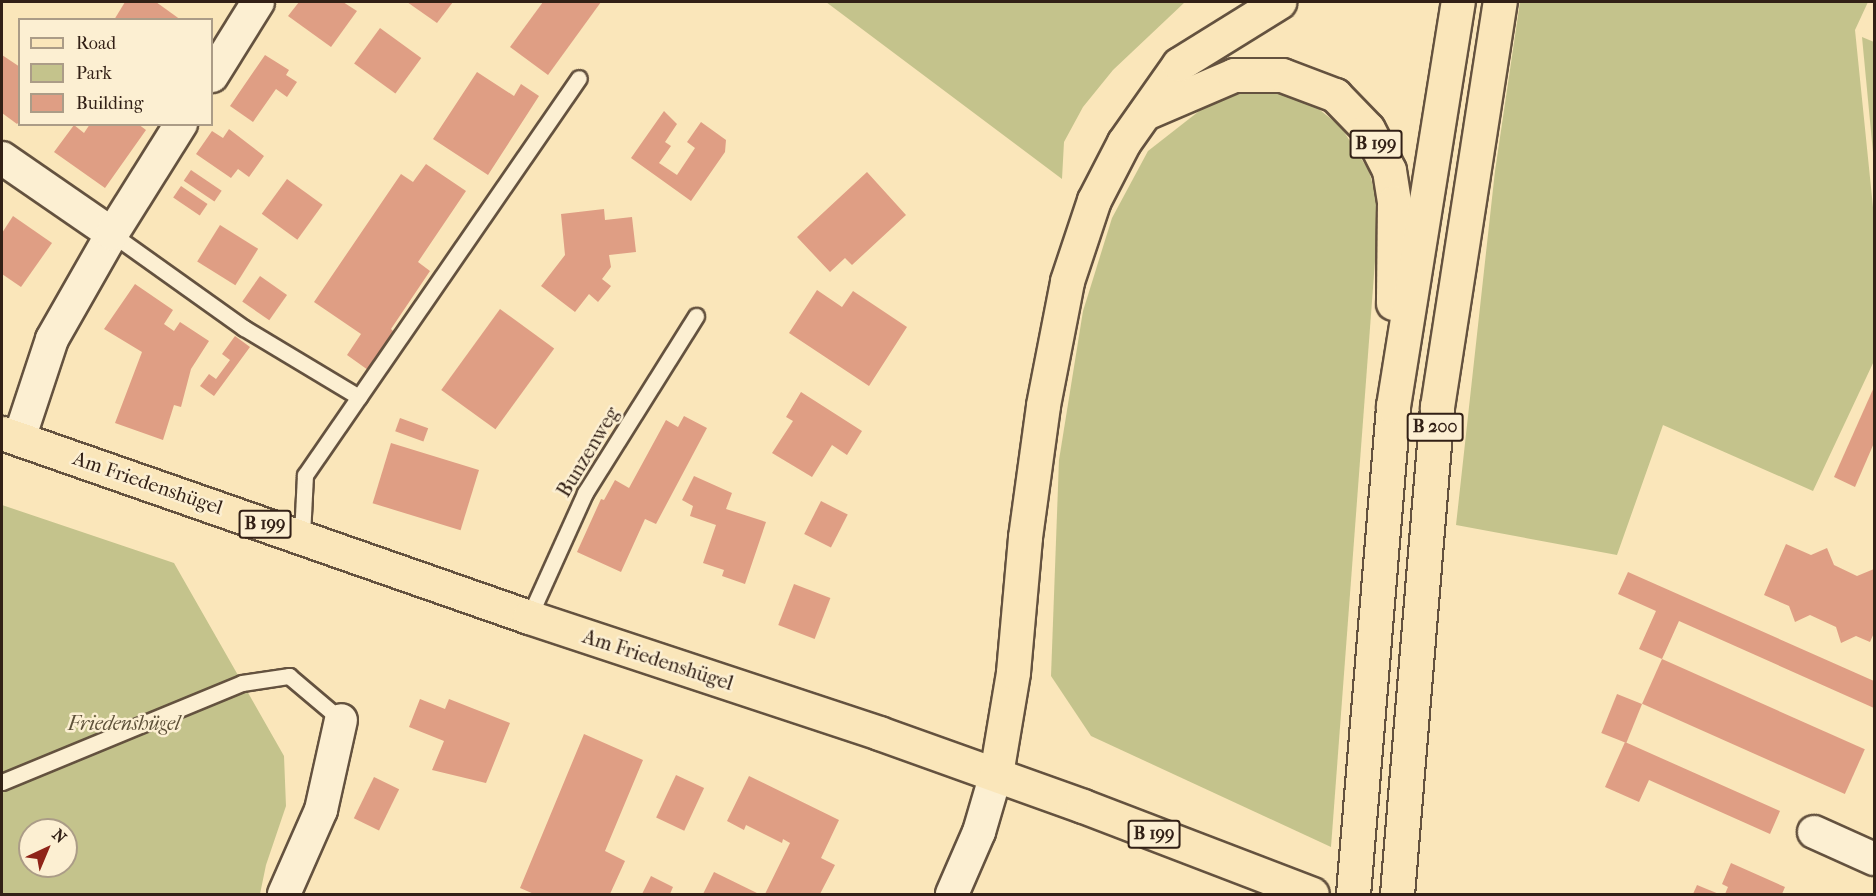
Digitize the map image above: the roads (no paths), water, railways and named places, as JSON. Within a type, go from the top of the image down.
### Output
[{"type":"main road","points":[[996,774],[1013,672],[1025,537],[1043,405],[1067,281],[1094,200],[1124,142],[1179,64],[1279,2]]},
{"type":"main road","name":"B 200","points":[[1393,406],[1458,2]]},
{"type":"main road","name":"B 200","points":[[1397,894],[1437,407],[1500,2]]},
{"type":"main road","name":"B 199","points":[[1145,113],[1234,75],[1282,75],[1335,95],[1368,129],[1389,170],[1394,202],[1393,406],[1353,894]]},
{"type":"main road","name":"Am Friedenshügel","points":[[10,436],[528,616],[996,774],[1312,894]]},
{"type":"street","points":[[213,73],[258,2]]},
{"type":"street","points":[[10,436],[52,339],[112,234],[180,126]]},
{"type":"street","points":[[2,158],[112,234]]},
{"type":"street","points":[[284,894],[321,810],[341,720]]},
{"type":"street","points":[[952,894],[979,832],[996,774]]},
{"type":"street","points":[[1814,832],[1872,850]]},
{"type":"lane","points":[[302,536],[305,475],[579,78]]},
{"type":"lane","points":[[112,234],[244,328],[359,398]]},
{"type":"lane","name":"Bunzenweg","points":[[528,616],[585,494],[696,316]]},
{"type":"lane","points":[[2,782],[242,683],[289,676],[341,720]]},
{"type":"park label","name":"Friedenshügel","points":[[124,723]]}]
